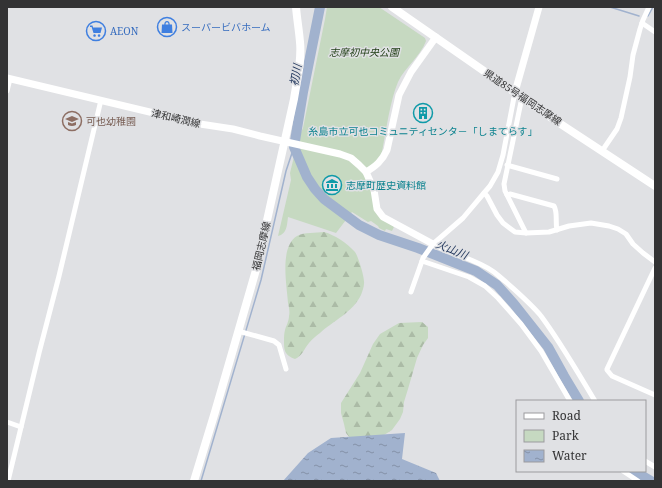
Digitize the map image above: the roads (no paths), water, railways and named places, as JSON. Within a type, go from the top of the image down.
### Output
[{"type":"main road","name":"福岡志摩線","points":[[194,481],[240,332],[256,270],[284,141],[300,60],[300,42],[296,7]]},
{"type":"main road","name":"県道85号福岡志摩線","points":[[392,7],[655,186]]},
{"type":"street","points":[[411,292],[422,259],[433,245],[463,218],[490,186],[498,172],[503,155],[515,92],[539,7]]},
{"type":"street","points":[[602,151],[614,134],[621,118],[633,55],[642,23],[649,7]]},
{"type":"street","points":[[642,23],[655,32]]},
{"type":"street","points":[[436,37],[411,72],[399,95],[387,150],[384,157],[379,164],[366,172],[374,190],[377,209],[383,217],[433,245],[494,272],[517,292],[540,315],[594,400]]},
{"type":"street","name":"津和崎潤線","points":[[8,78],[200,124],[233,129],[340,154],[351,158],[366,172]]},
{"type":"street","points":[[7,91],[8,78]]},
{"type":"street","points":[[524,98],[521,102],[504,184],[505,191],[526,233]]},
{"type":"street","points":[[8,481],[9,466],[21,427],[59,276],[101,100]]},
{"type":"street","points":[[507,165],[557,179]]},
{"type":"street","points":[[484,193],[503,223],[515,232],[549,232],[569,226],[591,224],[618,229],[626,234],[633,244],[655,262]]},
{"type":"street","points":[[507,195],[510,194],[554,206],[556,210],[557,230]]},
{"type":"street","points":[[422,259],[485,286],[498,298],[521,324],[541,351],[552,367],[569,400]]},
{"type":"street","points":[[655,268],[607,370],[612,376],[655,395]]},
{"type":"street","points":[[240,332],[274,340],[279,345],[286,369]]},
{"type":"street","points":[[7,422],[21,427]]},
{"type":"street","points":[[646,462],[655,467]]},
{"type":"street","points":[[624,472],[638,481]]},
{"type":"water","points":[[405,433],[402,459],[436,473],[440,481],[283,481],[308,453],[331,438]]},
{"type":"waterway","name":"火山川","points":[[320,7],[294,147],[307,177],[324,199],[359,225],[379,235],[418,248],[476,271],[497,285],[548,347],[578,400]]},
{"type":"waterway","points":[[610,7],[639,16]]},
{"type":"waterway","points":[[648,16],[653,7]]},
{"type":"waterway","points":[[201,481],[261,280],[286,171],[294,147]]},
{"type":"waterway","name":"火山川","points":[[636,472],[651,481]]},
{"type":"place","name":"スーパービバホーム","points":[[167,27]]},
{"type":"place","name":"AEON","points":[[96,31]]},
{"type":"place","name":"糸島市立可也コミュニティセンタ－「しまてらす」","points":[[423,113]]},
{"type":"place","name":"可也幼稚園","points":[[72,121]]},
{"type":"place","name":"志摩町歴史資料館","points":[[332,185]]},
{"type":"park label","name":"志摩初中央公園","points":[[364,52]]},
{"type":"water label","name":"初川","points":[[295,75]]}]
